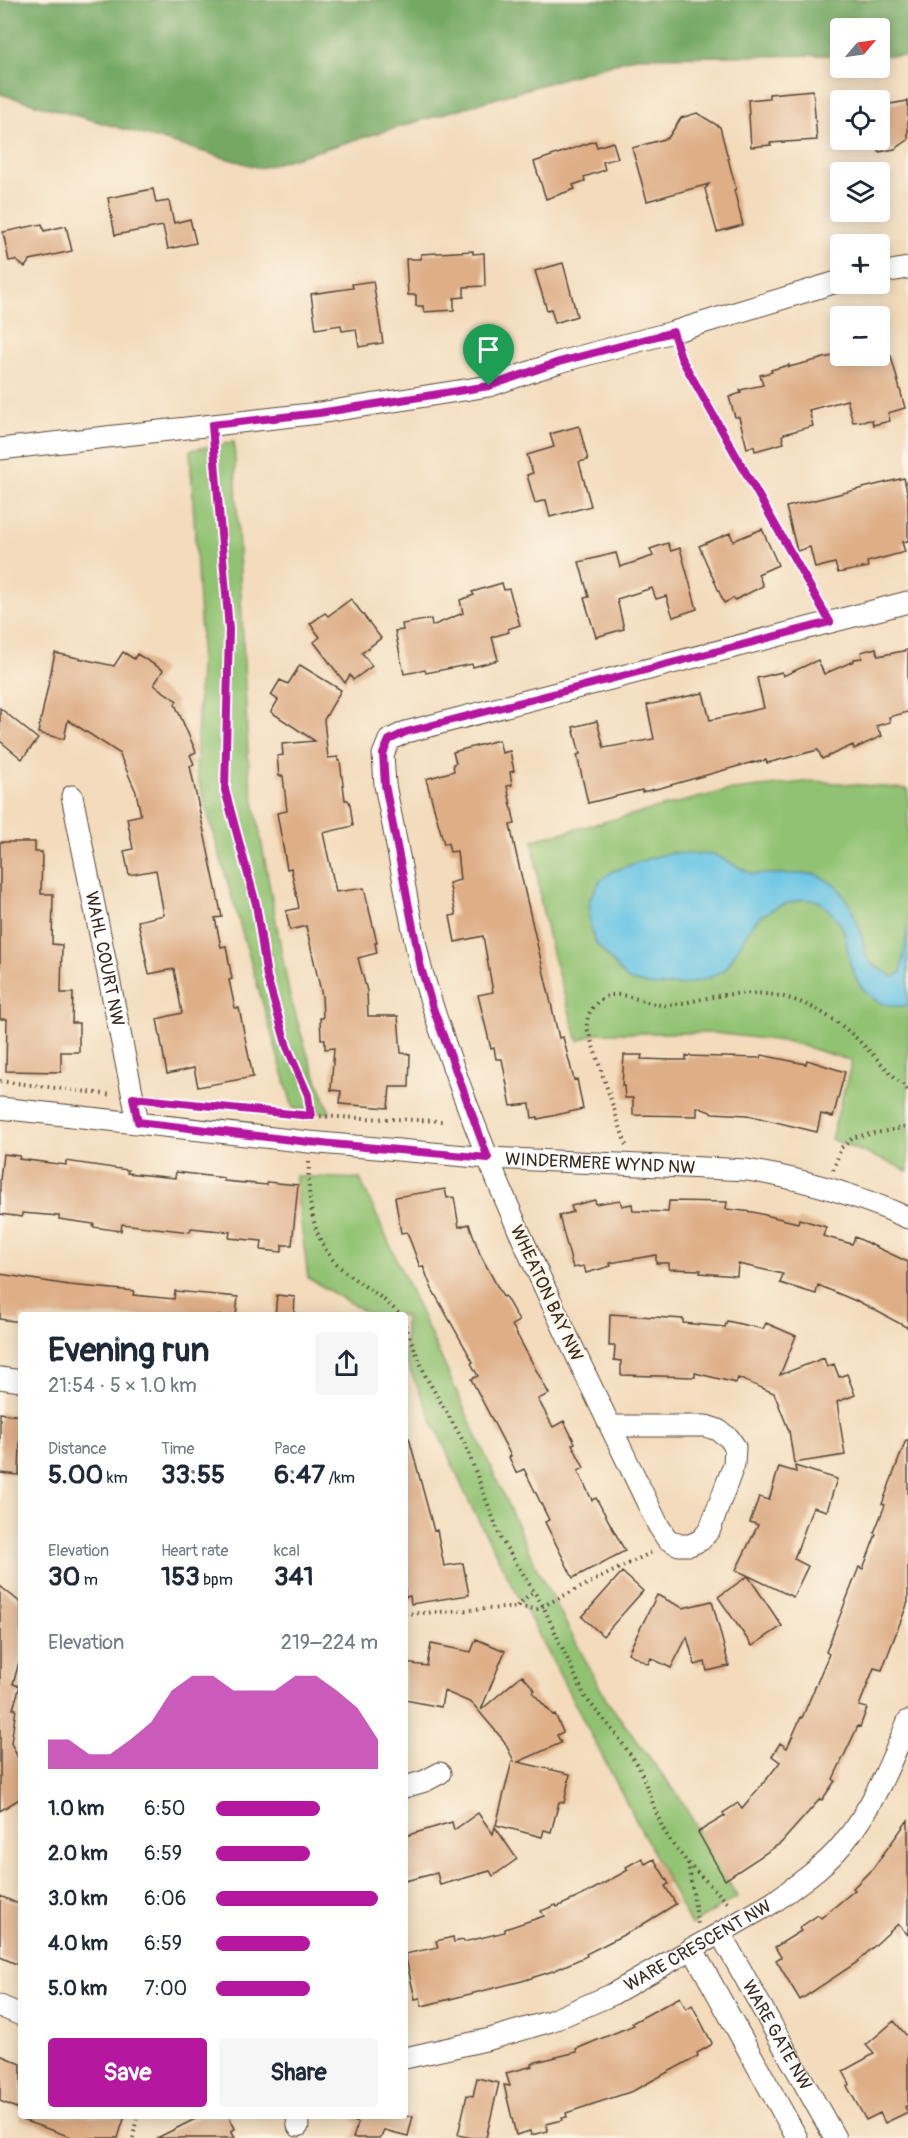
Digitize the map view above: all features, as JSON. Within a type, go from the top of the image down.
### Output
[{"type":"street","points":[[890,271],[908,268]]},
{"type":"street","points":[[0,449],[319,413],[489,386],[559,362],[673,332],[830,284]]},
{"type":"street","points":[[830,622],[908,602]]},
{"type":"street","name":"WHEATON BAY NW","points":[[667,1539],[658,1525],[529,1258],[488,1158],[433,1008],[421,968],[385,785],[383,754],[389,740],[406,732],[830,622]]},
{"type":"street","name":"WAHL COURT NW","points":[[72,796],[138,1122]]},
{"type":"street","name":"WINDERMERE WYND NW","points":[[0,1108],[309,1142],[488,1158],[747,1170],[827,1186],[879,1204],[908,1218]]},
{"type":"street","points":[[0,1378],[18,1381]]},
{"type":"street","points":[[610,1426],[706,1426],[718,1430],[729,1438],[735,1447],[734,1464],[710,1529],[701,1540],[690,1545],[679,1545],[667,1539]]},
{"type":"street","name":"WARE CRESCENT NW","points":[[408,2057],[490,2039],[551,2021],[611,1995],[744,1919],[799,1884],[840,1847],[868,1808],[891,1764],[908,1721]]},
{"type":"street","points":[[408,1786],[440,1773]]},
{"type":"street","name":"WARE GATE NW","points":[[705,1941],[797,2138]]},
{"type":"street","name":"WARE GATE NW","points":[[705,1941],[835,2138]]},
{"type":"street","points":[[0,2006],[18,2015]]},
{"type":"path","points":[[673,332],[681,358],[830,622]]},
{"type":"path","points":[[212,425],[229,630],[225,790],[256,904],[267,977],[287,1047],[308,1095],[311,1116],[308,1186],[310,1205],[319,1237],[327,1253],[341,1269],[393,1306],[397,1312]]},
{"type":"path","points":[[632,1164],[587,1028],[587,1020],[594,1005],[610,996],[617,995],[659,1005],[736,993],[761,993],[784,997],[806,1004],[846,1028],[859,1038],[908,1090]]},
{"type":"path","points":[[0,1081],[133,1098],[311,1116],[443,1121]]},
{"type":"path","points":[[827,1186],[841,1148],[847,1142],[860,1135],[908,1127]]},
{"type":"path","points":[[408,1332],[426,1377],[465,1444],[501,1539],[543,1606],[585,1697],[639,1767],[662,1827],[671,1842],[688,1863],[744,1919]]},
{"type":"path","points":[[408,1614],[516,1607],[537,1609],[653,1551],[667,1539]]},
{"type":"path","points":[[516,1607],[534,1590]]},
{"type":"path","points":[[688,1863],[705,1941]]},
{"type":"path","points":[[133,2138],[136,2119]]},
{"type":"green space","points":[[0,0],[908,0],[908,56],[890,55],[890,18],[830,18],[830,55],[636,57],[260,168],[0,94]]},
{"type":"green space","points":[[234,442],[249,774],[289,993],[307,1053],[330,1113],[293,1108],[196,773],[201,635],[190,450]]},
{"type":"green space","points":[[813,781],[908,789],[908,1172],[831,1139],[852,1061],[790,1042],[715,1033],[597,1033],[578,1041],[552,953],[541,903],[533,840],[725,791]]},
{"type":"green space","points":[[295,1176],[360,1179],[537,1569],[607,1701],[680,1798],[737,1897],[691,1925],[470,1504],[408,1366],[408,1312],[365,1312],[308,1278]]},
{"type":"water","points":[[672,853],[715,855],[752,874],[816,874],[837,886],[851,907],[861,933],[866,956],[872,964],[894,977],[901,972],[908,924],[908,1005],[881,1003],[867,993],[852,969],[845,934],[838,921],[819,901],[803,899],[779,906],[762,915],[753,924],[725,970],[709,978],[683,985],[652,986],[628,980],[595,942],[589,920],[590,898],[600,881],[613,871]]},
{"type":"building","points":[[813,90],[817,140],[770,143],[771,145],[751,147],[748,100],[769,98],[769,94]]},
{"type":"building","points":[[908,101],[908,140],[890,150],[890,104]]},
{"type":"building","points":[[697,113],[720,127],[743,225],[717,232],[705,189],[709,184],[647,201],[632,148],[668,138],[681,118]]},
{"type":"building","points":[[595,141],[597,147],[613,142],[618,158],[603,162],[605,170],[584,177],[585,181],[573,185],[575,189],[546,199],[534,162]]},
{"type":"building","points":[[153,189],[156,203],[169,201],[174,223],[190,219],[196,243],[168,249],[163,226],[115,235],[108,198]]},
{"type":"building","points":[[42,224],[44,231],[66,226],[72,251],[30,260],[25,267],[15,260],[9,261],[3,232]]},
{"type":"building","points":[[473,251],[473,254],[484,253],[485,286],[464,287],[464,297],[454,298],[454,310],[424,312],[423,306],[416,306],[416,295],[408,295],[406,259],[421,259],[421,254]]},
{"type":"building","points":[[563,263],[577,316],[555,323],[551,309],[547,310],[535,271]]},
{"type":"building","points":[[373,281],[383,343],[359,347],[356,329],[342,331],[341,325],[316,329],[311,294],[353,288],[352,284]]},
{"type":"building","points":[[891,356],[905,408],[888,413],[890,421],[873,425],[872,420],[853,422],[847,400],[809,410],[813,426],[784,434],[782,436],[784,443],[755,451],[754,446],[747,448],[739,417],[735,417],[729,397],[741,393],[740,390],[763,385],[760,375],[789,365],[789,367],[830,357],[830,366],[890,366]]},
{"type":"building","points":[[579,426],[588,460],[579,462],[591,506],[550,517],[546,500],[535,503],[527,475],[533,473],[527,455],[554,447],[550,434]]},
{"type":"building","points":[[904,478],[908,496],[908,541],[902,542],[905,552],[867,562],[868,567],[838,573],[835,563],[815,568],[810,547],[797,551],[786,507]]},
{"type":"building","points":[[762,529],[778,565],[758,574],[763,586],[724,603],[699,546],[730,533],[733,541]]},
{"type":"building","points":[[668,543],[671,551],[680,548],[697,609],[673,617],[666,596],[656,599],[652,588],[617,599],[624,629],[596,637],[584,598],[589,597],[579,562],[616,553],[620,567],[653,556],[650,549]]},
{"type":"building","points":[[502,583],[504,590],[509,589],[520,625],[508,629],[509,632],[492,637],[498,660],[473,667],[472,664],[426,673],[425,670],[404,674],[395,631],[403,630],[402,624],[431,619],[432,626],[463,613],[460,600],[474,595],[472,592]]},
{"type":"building","points":[[351,599],[381,638],[362,653],[372,666],[353,680],[350,675],[345,683],[314,642],[320,637],[310,624],[325,613],[328,616]]},
{"type":"building","points":[[876,648],[878,656],[908,650],[908,712],[889,717],[890,722],[876,726],[882,736],[854,749],[853,745],[822,759],[818,750],[767,763],[766,760],[753,762],[660,788],[588,803],[573,727],[597,721],[604,748],[654,739],[647,705],[703,693],[710,720],[764,708],[757,678],[782,672],[783,676],[818,660],[824,674],[854,659],[862,658],[861,652]]},
{"type":"building","points":[[123,652],[134,659],[137,654],[163,670],[154,685],[177,701],[175,704],[196,752],[190,755],[194,764],[190,766],[222,917],[215,918],[221,947],[226,946],[232,979],[229,980],[235,1008],[239,1008],[253,1077],[198,1087],[194,1068],[167,1074],[157,1019],[182,1013],[174,969],[149,974],[138,921],[164,915],[156,870],[129,875],[124,851],[133,849],[127,818],[141,815],[136,792],[119,753],[68,720],[64,739],[38,733],[55,653],[114,666]]},
{"type":"building","points":[[300,665],[341,690],[324,720],[328,758],[338,757],[340,761],[345,800],[348,800],[350,804],[353,826],[323,833],[336,892],[364,888],[377,943],[375,943],[377,953],[358,958],[367,991],[368,1016],[398,1016],[401,1053],[410,1054],[409,1087],[390,1087],[388,1108],[340,1104],[341,1091],[331,1090],[334,1048],[325,1049],[325,1039],[321,1039],[322,996],[306,926],[290,930],[286,911],[299,908],[291,868],[287,869],[277,813],[287,811],[283,776],[279,776],[277,756],[283,755],[282,744],[315,741],[271,712],[278,700],[271,695],[280,680],[288,684]]},
{"type":"building","points":[[0,708],[38,739],[22,759],[0,741]]},
{"type":"building","points":[[499,740],[502,753],[510,751],[514,771],[510,772],[512,785],[507,786],[515,824],[510,825],[516,853],[559,1038],[563,1037],[574,1080],[577,1079],[583,1109],[538,1119],[538,1117],[532,1118],[530,1104],[511,1106],[502,1059],[496,1059],[494,1048],[491,1049],[478,995],[493,992],[483,936],[455,942],[450,916],[456,915],[449,883],[460,880],[457,851],[450,852],[448,843],[444,844],[426,779],[454,771],[453,764],[456,763],[453,752]]},
{"type":"building","points":[[0,842],[35,842],[35,852],[42,852],[41,894],[53,894],[52,944],[62,945],[61,993],[73,993],[72,1023],[79,1023],[79,1052],[61,1052],[61,1072],[6,1071],[7,1019],[0,1019]]},
{"type":"building","points":[[624,1055],[642,1055],[641,1059],[686,1060],[686,1056],[761,1058],[762,1055],[806,1064],[807,1060],[845,1072],[833,1117],[821,1114],[817,1132],[747,1115],[713,1113],[697,1107],[697,1116],[633,1115],[633,1098],[625,1098],[624,1086],[622,1086]]},
{"type":"building","points":[[3,1154],[20,1156],[19,1159],[66,1165],[66,1161],[128,1170],[127,1173],[175,1178],[176,1172],[224,1178],[224,1181],[298,1185],[292,1245],[282,1245],[282,1252],[261,1250],[262,1241],[229,1238],[230,1232],[191,1228],[190,1232],[122,1224],[121,1231],[59,1219],[59,1216],[22,1213],[22,1217],[0,1214]]},
{"type":"building","points":[[445,1189],[447,1198],[454,1197],[459,1227],[469,1224],[480,1254],[519,1321],[512,1325],[549,1394],[538,1399],[553,1427],[564,1421],[584,1468],[578,1471],[592,1500],[596,1498],[625,1551],[573,1578],[545,1522],[549,1520],[524,1469],[516,1473],[509,1457],[511,1456],[471,1379],[478,1376],[471,1363],[473,1362],[432,1289],[423,1266],[420,1267],[407,1232],[401,1233],[395,1197]]},
{"type":"building","points":[[595,1200],[596,1204],[620,1200],[622,1206],[632,1204],[633,1211],[668,1212],[669,1201],[727,1202],[726,1209],[753,1212],[798,1223],[799,1219],[826,1227],[823,1236],[852,1244],[855,1237],[908,1262],[908,1328],[856,1300],[818,1285],[816,1294],[780,1283],[783,1274],[738,1264],[737,1276],[700,1273],[701,1270],[669,1269],[669,1263],[656,1263],[656,1255],[610,1263],[611,1266],[586,1273],[584,1266],[573,1268],[559,1216],[573,1212],[571,1206]]},
{"type":"building","points":[[0,1274],[69,1285],[134,1291],[133,1295],[174,1299],[175,1291],[238,1297],[236,1312],[18,1312],[18,1322],[0,1319]]},
{"type":"building","points":[[277,1295],[295,1297],[294,1312],[275,1312]]},
{"type":"building","points":[[610,1314],[683,1319],[683,1323],[725,1327],[727,1321],[763,1329],[766,1323],[796,1336],[780,1375],[824,1358],[827,1367],[834,1364],[839,1377],[847,1374],[855,1395],[837,1402],[845,1455],[794,1463],[789,1431],[774,1393],[738,1378],[736,1383],[695,1373],[695,1377],[621,1375],[621,1361],[614,1360],[615,1346],[609,1346]]},
{"type":"building","points":[[0,1413],[18,1416],[18,1475],[0,1473]]},
{"type":"building","points":[[408,1438],[434,1531],[437,1530],[444,1566],[463,1563],[469,1595],[411,1604],[410,1596],[408,1596]]},
{"type":"building","points":[[906,1440],[908,1440],[908,1602],[882,1670],[874,1668],[859,1706],[867,1708],[860,1727],[858,1726],[833,1779],[835,1781],[822,1800],[820,1799],[781,1843],[725,1880],[698,1832],[725,1816],[723,1813],[738,1803],[742,1808],[780,1762],[772,1756],[780,1743],[787,1748],[802,1718],[829,1654],[826,1652],[859,1567],[863,1569],[885,1505],[882,1504]]},
{"type":"building","points":[[795,1466],[837,1479],[827,1511],[813,1507],[794,1559],[808,1566],[793,1597],[736,1570],[758,1525],[750,1522],[759,1497],[769,1500],[779,1467],[796,1472]]},
{"type":"building","points":[[622,1572],[643,1591],[603,1636],[582,1617]]},
{"type":"building","points":[[748,1576],[782,1626],[752,1646],[718,1597]]},
{"type":"building","points":[[0,1586],[18,1601],[18,1666],[13,1684],[18,1685],[18,1693],[13,1709],[16,1709],[11,1743],[18,1758],[18,1800],[0,1811]]},
{"type":"building","points":[[657,1595],[683,1608],[712,1601],[729,1666],[707,1671],[705,1662],[695,1665],[687,1637],[671,1668],[651,1658],[648,1664],[628,1653]]},
{"type":"building","points":[[476,1639],[505,1651],[481,1710],[522,1675],[535,1690],[532,1692],[553,1715],[555,1714],[563,1732],[557,1735],[561,1743],[518,1762],[570,1774],[564,1803],[559,1802],[551,1832],[544,1830],[542,1837],[496,1825],[512,1761],[514,1761],[504,1741],[472,1703],[444,1691],[441,1707],[408,1701],[408,1663],[427,1666],[431,1644],[471,1652]]},
{"type":"building","points":[[478,1813],[493,1834],[495,1827],[517,1859],[493,1876],[490,1871],[440,1885],[437,1873],[408,1880],[408,1835],[452,1822],[454,1830]]},
{"type":"building","points":[[908,1820],[908,1935],[898,1924],[856,1963],[800,2000],[776,1960],[781,1957],[775,1947],[801,1931],[799,1928],[818,1915],[821,1918],[855,1890],[853,1888],[873,1868]]},
{"type":"building","points":[[642,1858],[645,1864],[654,1859],[669,1884],[665,1886],[676,1904],[637,1928],[586,1954],[587,1956],[553,1971],[422,2006],[420,1998],[415,1999],[408,1968],[408,1953],[438,1947],[436,1941],[453,1937],[454,1942],[463,1940],[464,1942],[505,1932],[505,1929],[544,1916],[541,1911],[556,1905],[557,1907],[583,1895],[628,1870],[626,1867]]},
{"type":"building","points":[[0,1896],[18,1904],[18,1965],[0,1957]]},
{"type":"building","points":[[680,1997],[686,2009],[692,2005],[712,2043],[697,2053],[698,2056],[633,2091],[566,2113],[567,2117],[562,2120],[546,2124],[548,2131],[531,2135],[530,2131],[516,2135],[504,2085],[510,2086],[506,2073],[533,2066],[532,2064],[536,2062],[577,2052],[576,2049],[634,2025],[632,2023]]},
{"type":"building","points":[[894,2021],[908,2037],[908,2105],[905,2107],[908,2112],[885,2123],[880,2113],[866,2120],[847,2086],[850,2084],[843,2071],[874,2054],[866,2045]]},
{"type":"building","points":[[0,2055],[18,2063],[18,2109],[0,2101]]},
{"type":"building","points":[[477,2078],[499,2083],[486,2138],[458,2135],[467,2095],[473,2096]]},
{"type":"building","points":[[408,2116],[413,2116],[408,2136],[384,2130],[381,2138],[353,2138],[358,2123],[354,2122],[354,2119],[408,2119]]},
{"type":"building","points":[[19,2119],[124,2119],[118,2138],[74,2138]]},
{"type":"building","points":[[195,2119],[230,2119],[235,2129],[231,2131],[235,2138],[157,2138]]},
{"type":"route","points":[[673,332],[681,358],[830,622],[406,732],[389,740],[383,754],[385,785],[421,968],[433,1008],[488,1158],[309,1142],[138,1122],[133,1098],[311,1116],[308,1095],[287,1047],[267,977],[256,904],[225,790],[229,630],[212,425],[319,413],[489,386],[559,362],[673,332]]}]
